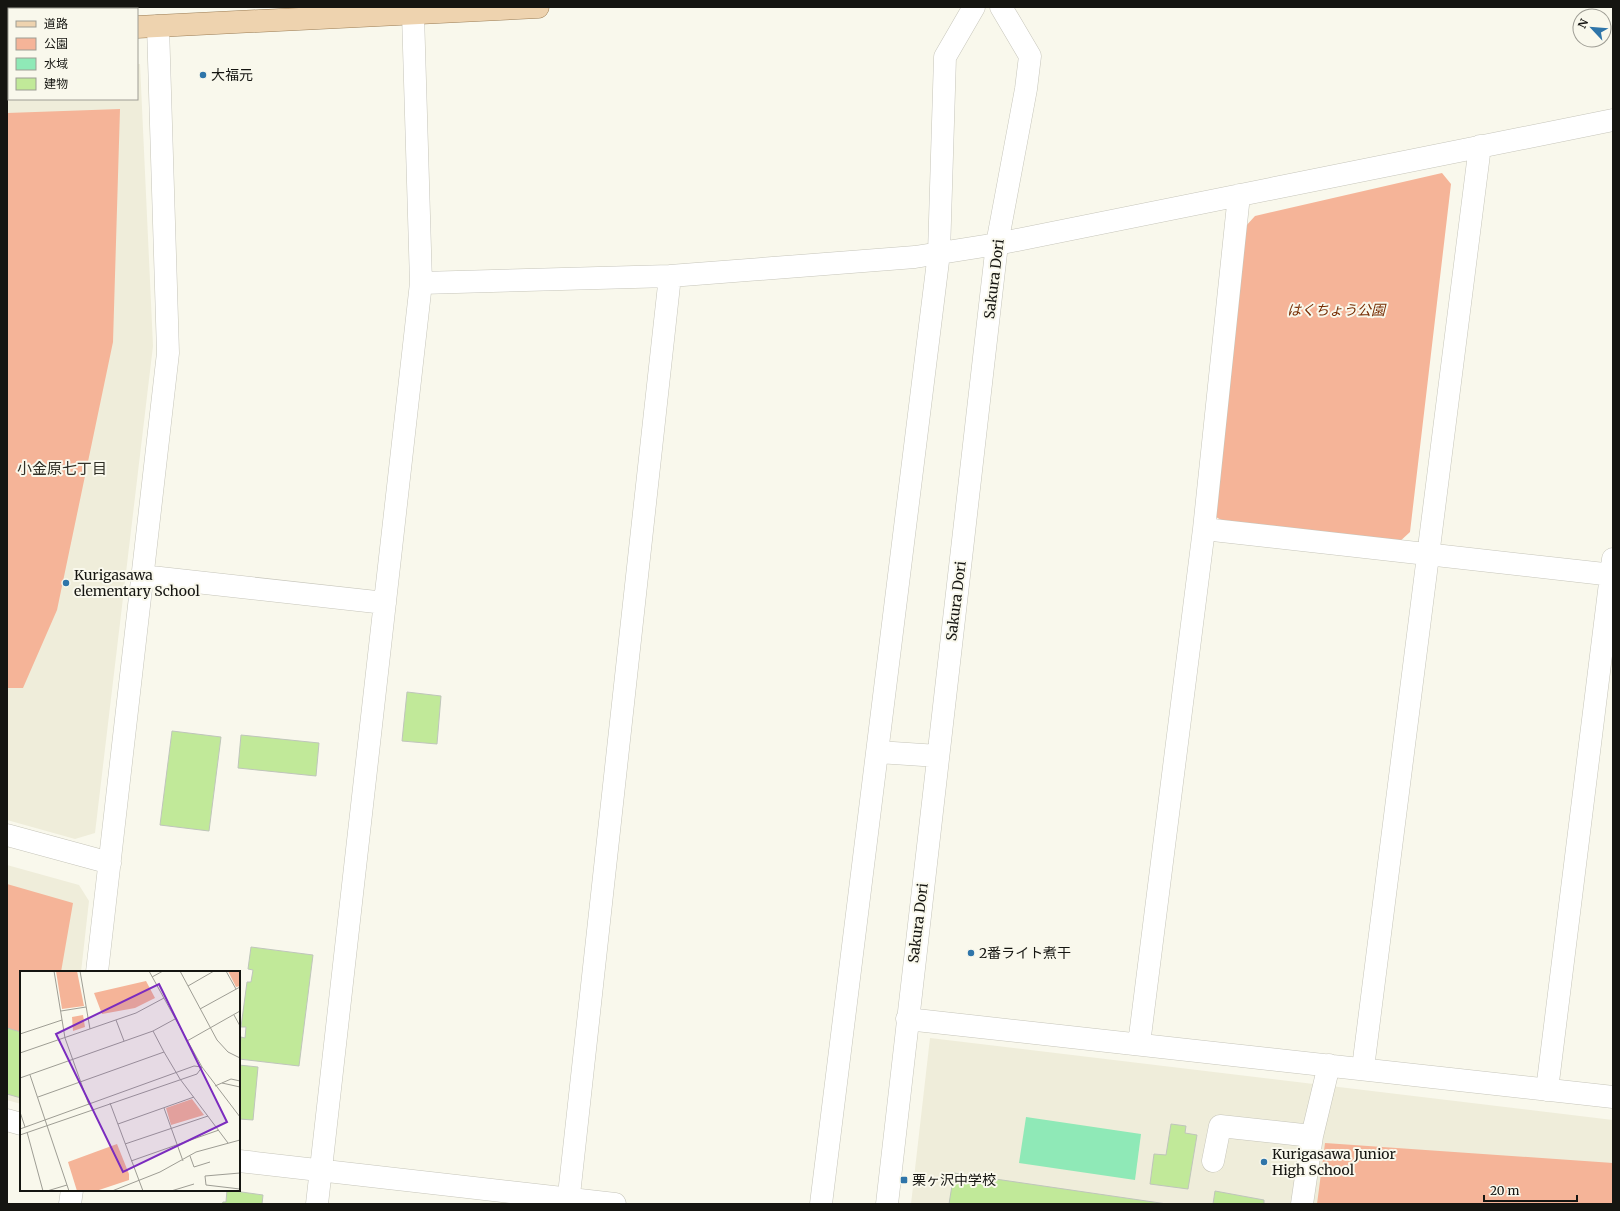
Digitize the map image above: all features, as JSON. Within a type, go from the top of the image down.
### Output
[{"type":"main road","points":[[147,26],[538,7]]},
{"type":"street","points":[[821,1204],[939,253],[945,56],[974,7]]},
{"type":"street","name":"Sakura Dori","points":[[887,1204],[997,244],[1026,89],[1030,56],[1001,7]]},
{"type":"street","points":[[317,1204],[420,283],[413,14]]},
{"type":"street","points":[[97,971],[168,353],[147,26]]},
{"type":"street","points":[[420,283],[670,276],[915,257],[997,244],[1613,120]]},
{"type":"street","points":[[1363,1068],[1480,146]]},
{"type":"street","points":[[1139,1044],[1204,530],[1239,195]]},
{"type":"street","points":[[568,1201],[670,276]]},
{"type":"street","points":[[1204,530],[1429,555],[1612,570],[1547,1090]]},
{"type":"street","points":[[142,576],[385,604]]},
{"type":"street","points":[[878,752],[938,756]]},
{"type":"street","points":[[7,835],[110,863]]},
{"type":"street","points":[[907,1019],[1329,1064],[1613,1097]]},
{"type":"street","points":[[1302,1204],[1312,1136],[1329,1064]]},
{"type":"street","points":[[7,1120],[20,1124]]},
{"type":"street","points":[[1212,1161],[1220,1126],[1312,1136]]},
{"type":"street","points":[[240,1161],[568,1201],[615,1204]]},
{"type":"street","points":[[70,1204],[72,1191]]},
{"type":"shaded area","name":"Kurigasawa elementary School","points":[[138,64],[140,64],[153,346],[95,833],[75,839],[7,820],[7,70],[8,100],[138,100]]},
{"type":"shaded area","points":[[7,865],[79,885],[89,901],[81,971],[20,971],[20,1104],[7,1100]]},
{"type":"shaded area","name":"Kurigasawa Junior High School","points":[[930,1038],[1613,1120],[1613,1204],[911,1204]]},
{"type":"green space","points":[[120,109],[113,342],[57,610],[23,688],[7,688],[7,113]]},
{"type":"green space","name":"はくちょう公園","points":[[1442,173],[1451,184],[1410,532],[1397,544],[1225,522],[1214,516],[1245,227],[1255,216]]},
{"type":"green space","points":[[7,884],[73,903],[61,971],[20,971],[20,1032],[7,1028]]},
{"type":"green space","points":[[1325,1143],[1613,1163],[1613,1204],[1317,1204]]},
{"type":"water","points":[[1026,1117],[1141,1134],[1135,1180],[1019,1163]]},
{"type":"building","points":[[407,692],[441,696],[437,744],[402,741]]},
{"type":"building","points":[[172,731],[221,737],[209,831],[160,825]]},
{"type":"building","points":[[241,735],[319,743],[316,776],[238,768]]},
{"type":"building","points":[[251,947],[313,955],[299,1066],[240,1059],[241,1037],[245,1038],[246,1027],[241,1027],[247,982],[251,982],[253,970],[248,969]]},
{"type":"building","points":[[7,1028],[20,1032],[20,1098],[7,1094]]},
{"type":"building","points":[[240,1065],[258,1067],[253,1120],[240,1119]]},
{"type":"building","points":[[1171,1124],[1186,1126],[1185,1133],[1197,1135],[1188,1189],[1150,1184],[1154,1154],[1166,1155]]},
{"type":"building","points":[[954,1173],[1167,1204],[949,1204]]},
{"type":"building","points":[[227,1191],[263,1195],[262,1204],[222,1204],[223,1202],[226,1202]]},
{"type":"building","points":[[1215,1191],[1264,1200],[1264,1204],[1213,1204]]},
{"type":"place","name":"大福元","points":[[203,75]]},
{"type":"place","name":"Kurigasawa elementary School","points":[[66,583]]},
{"type":"place","name":"2番ライト煮干","points":[[971,953]]},
{"type":"place","name":"Kurigasawa Junior High School","points":[[1264,1162]]},
{"type":"place","name":"栗ヶ沢中学校","points":[[904,1180]]},
{"type":"district","name":"小金原七丁目","points":[[62,469]]}]
